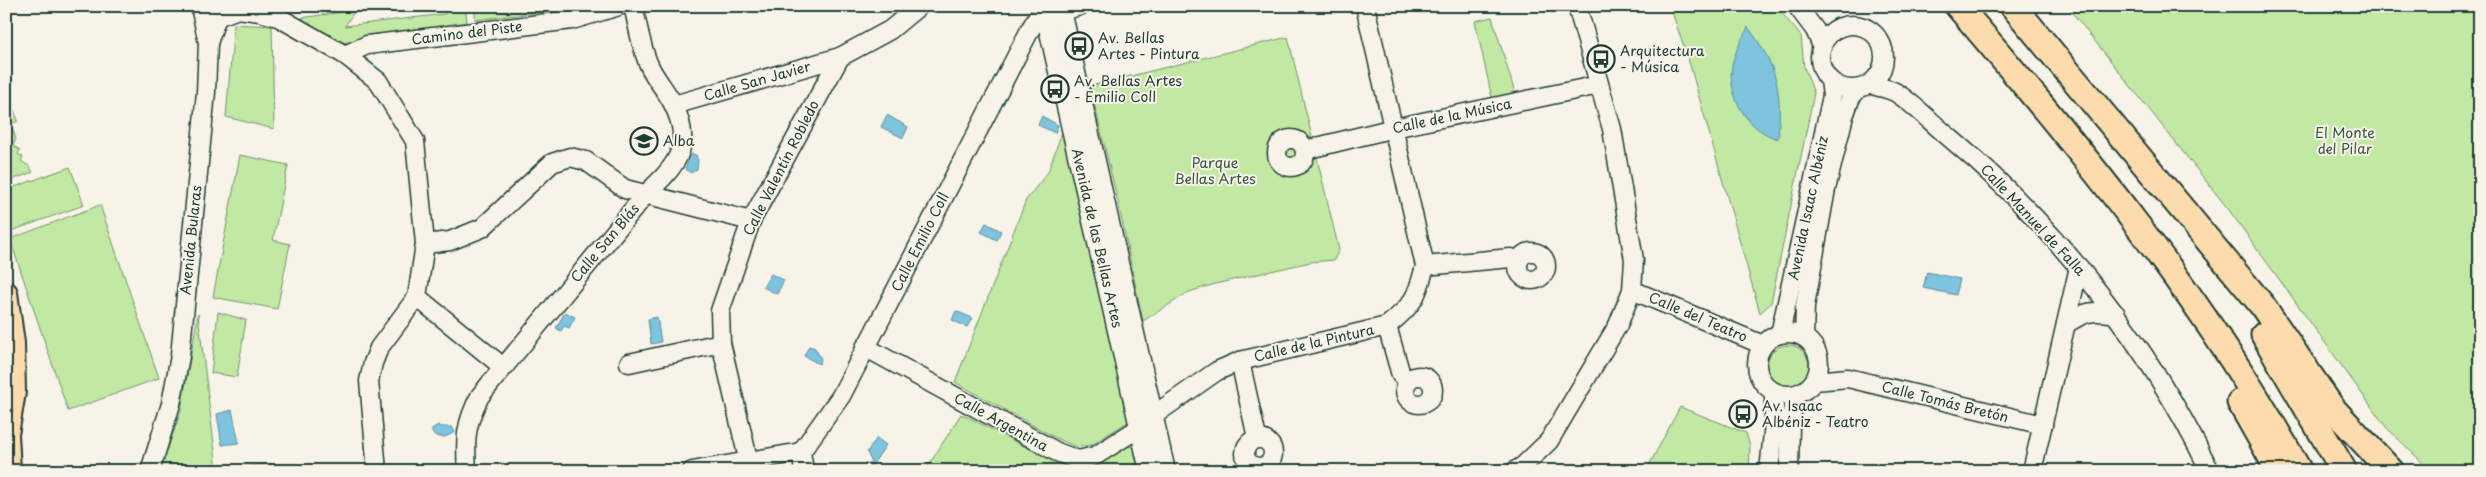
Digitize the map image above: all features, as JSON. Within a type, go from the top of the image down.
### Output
[{"type":"highway","points":[[1958,6],[2096,171],[2151,241],[2210,323],[2278,431],[2299,471]]},
{"type":"highway","points":[[2013,6],[2262,305],[2372,471]]},
{"type":"highway","points":[[2142,160],[2262,330],[2344,471]]},
{"type":"highway","points":[[2096,171],[2126,228],[2215,357],[2279,471]]},
{"type":"highway","points":[[2215,357],[2267,471]]},
{"type":"highway","points":[[2332,408],[2390,471]]},
{"type":"main road","points":[[6,293],[13,343],[14,382],[7,433],[9,471]]},
{"type":"street","name":"Avenida Bularas","points":[[150,471],[171,404],[180,356],[206,92],[208,43],[200,6]]},
{"type":"street","name":"Camino del Piste","points":[[345,55],[367,46],[572,20],[619,6]]},
{"type":"street","name":"Calle San Blás","points":[[467,471],[465,437],[469,416],[480,396],[644,195],[673,168],[681,149],[682,129],[674,105],[648,64],[632,6]]},
{"type":"street","points":[[840,57],[890,30],[919,6]]},
{"type":"street","points":[[1052,10],[1080,6]]},
{"type":"street","name":"Calle de la Pintura","points":[[1139,428],[1154,415],[1217,371],[1240,361],[1387,326],[1406,311],[1418,294],[1425,266],[1366,6]]},
{"type":"street","points":[[1515,471],[1523,466],[1549,441],[1618,325],[1632,290],[1634,260],[1612,129],[1577,6]]},
{"type":"street","points":[[1798,8],[1818,23],[1838,29]]},
{"type":"street","points":[[1798,8],[1815,30],[1822,46],[1822,64],[1830,80],[1848,89],[1864,86],[1878,76],[1883,66],[1883,48],[1872,33],[1856,26],[1838,29],[1831,33],[1822,46]]},
{"type":"street","points":[[208,43],[218,11],[238,9],[278,17],[345,55],[378,82],[415,140],[425,244],[417,296],[379,348],[369,381],[377,471]]},
{"type":"street","name":"Calle Emilio Coll","points":[[801,452],[841,396],[1031,28],[1038,18],[1052,10]]},
{"type":"street","name":"Avenida de las Bellas Artes","points":[[1052,10],[1154,415],[1166,471]]},
{"type":"street","name":"Avenida de las Bellas Artes","points":[[1052,10],[1149,471]]},
{"type":"street","name":"Calle San Javier","points":[[674,105],[840,57]]},
{"type":"street","name":"Calle Valentín Robledo","points":[[749,463],[721,343],[720,311],[751,221],[840,57]]},
{"type":"street","name":"Calle Manuel de Falla","points":[[1883,66],[1895,92],[1986,169],[2055,239],[2079,267],[2116,314],[2164,386],[2194,438],[2210,471]]},
{"type":"street","name":"Avenida Isaac Albéniz","points":[[1780,334],[1832,96],[1830,80]]},
{"type":"street","name":"Calle de la Música","points":[[1305,150],[1394,128],[1599,85]]},
{"type":"street","name":"Calle Manuel de Falla","points":[[1864,86],[1895,92]]},
{"type":"street","name":"Avenida Isaac Albéniz","points":[[1804,337],[1805,306],[1826,189],[1844,116],[1851,97],[1864,86]]},
{"type":"street","points":[[425,244],[450,241],[482,228],[552,163],[570,157],[586,161],[625,189],[751,221]]},
{"type":"street","points":[[1425,266],[1511,258],[1518,261]]},
{"type":"street","points":[[2032,471],[2079,267]]},
{"type":"street","name":"Calle del Teatro","points":[[1632,290],[1764,345]]},
{"type":"street","points":[[417,296],[503,366]]},
{"type":"street","points":[[2066,324],[2084,312],[2097,311],[2116,314]]},
{"type":"street","name":"Calle de la Pintura","points":[[1387,326],[1401,375],[1407,381]]},
{"type":"street","points":[[1793,333],[1804,337],[1814,346],[1819,357],[1819,369],[1815,381],[1806,390],[1795,395],[1784,396],[1774,392],[1765,386],[1758,371],[1758,355],[1764,345],[1780,334],[1793,333]]},
{"type":"street","points":[[629,363],[721,343]]},
{"type":"street","name":"Calle Argentina","points":[[865,347],[1057,452],[1078,460],[1095,456],[1139,428]]},
{"type":"street","name":"Calle Tomás Bretón","points":[[1819,357],[1848,378]]},
{"type":"street","name":"Calle de la Pintura","points":[[1240,361],[1257,438]]},
{"type":"street","name":"Calle Tomás Bretón","points":[[1815,381],[1848,378],[2042,425]]},
{"type":"street","points":[[1769,471],[1774,422],[1774,392]]},
{"type":"street","points":[[1789,471],[1790,425],[1795,395]]},
{"type":"street","points":[[692,471],[749,463],[801,452],[804,471]]},
{"type":"green space","points":[[451,6],[465,6],[467,22],[342,43],[301,18],[355,10],[345,26],[445,14]]},
{"type":"green space","points":[[475,6],[591,6],[475,20]]},
{"type":"green space","points":[[1670,6],[1776,6],[1801,36],[1804,67],[1814,93],[1771,303],[1760,313],[1690,65]]},
{"type":"green space","name":"El Monte del Pilar","points":[[2067,6],[2480,6],[2480,471],[2431,471],[2386,427],[2229,210]]},
{"type":"green space","points":[[1492,17],[1515,93],[1492,98],[1475,21]]},
{"type":"green space","points":[[234,24],[272,26],[274,129],[226,117]]},
{"type":"green space","name":"Parque Bellas Artes","points":[[1288,37],[1339,250],[1334,260],[1310,262],[1215,284],[1189,292],[1143,321],[1118,202],[1090,86]]},
{"type":"green space","points":[[6,89],[18,121],[11,124],[16,139],[13,146],[20,150],[18,154],[23,157],[21,161],[29,166],[33,172],[6,182]]},
{"type":"green space","points":[[1064,126],[1131,420],[1091,445],[1077,447],[1056,438],[955,382],[1026,200],[1048,172]]},
{"type":"green space","points":[[240,155],[288,165],[273,240],[290,244],[277,309],[213,297]]},
{"type":"green space","points":[[70,167],[84,205],[11,231],[6,217],[6,190]]},
{"type":"green space","points":[[100,205],[159,378],[68,411],[10,239]]},
{"type":"green space","points":[[218,312],[246,320],[237,377],[211,373]]},
{"type":"green space","points":[[198,314],[217,469],[272,464],[271,471],[160,471],[181,411]]},
{"type":"green space","points":[[1792,345],[1800,348],[1806,354],[1809,366],[1806,378],[1800,384],[1784,387],[1776,384],[1770,378],[1767,362],[1770,354],[1776,348]]},
{"type":"green space","points":[[1680,407],[1746,433],[1750,446],[1749,471],[1646,471]]},
{"type":"green space","points":[[961,414],[1025,447],[1076,465],[1093,468],[1123,446],[1134,447],[1138,471],[925,471]]},
{"type":"water","points":[[1748,27],[1766,54],[1776,80],[1779,106],[1778,139],[1757,129],[1749,121],[1736,101],[1731,78],[1732,66],[1738,46]]},
{"type":"water","points":[[887,115],[908,127],[903,138],[881,127]]},
{"type":"water","points":[[1042,116],[1058,125],[1055,133],[1038,125]]},
{"type":"water","points":[[691,154],[696,155],[698,161],[697,169],[691,173],[685,169]]},
{"type":"water","points":[[986,223],[1001,231],[997,240],[981,232]]},
{"type":"water","points":[[1927,272],[1960,279],[1956,295],[1923,288]]},
{"type":"water","points":[[771,274],[784,280],[777,294],[763,287]]},
{"type":"water","points":[[956,311],[972,318],[967,327],[952,320]]},
{"type":"water","points":[[565,312],[575,317],[569,328],[564,326],[561,331],[556,328]]},
{"type":"water","points":[[657,317],[661,342],[651,344],[648,319]]},
{"type":"water","points":[[809,346],[815,348],[821,359],[819,364],[804,356]]},
{"type":"water","points":[[232,410],[239,443],[222,445],[217,414]]},
{"type":"water","points":[[438,425],[441,427],[452,427],[455,432],[446,436],[438,436],[432,433],[432,429]]},
{"type":"water","points":[[877,438],[886,445],[871,467],[868,465],[871,461],[867,452]]},
{"type":"place","name":"Av. Bellas Artes - Pintura","points":[[1079,46]]},
{"type":"place","name":"Arquitectura - Música","points":[[1601,59]]},
{"type":"place","name":"Av. Bellas Artes - Emilio Coll","points":[[1055,89]]},
{"type":"place","name":"Alba","points":[[644,141]]},
{"type":"place","name":"Av. Isaac Albéniz - Teatro","points":[[1743,414]]}]
